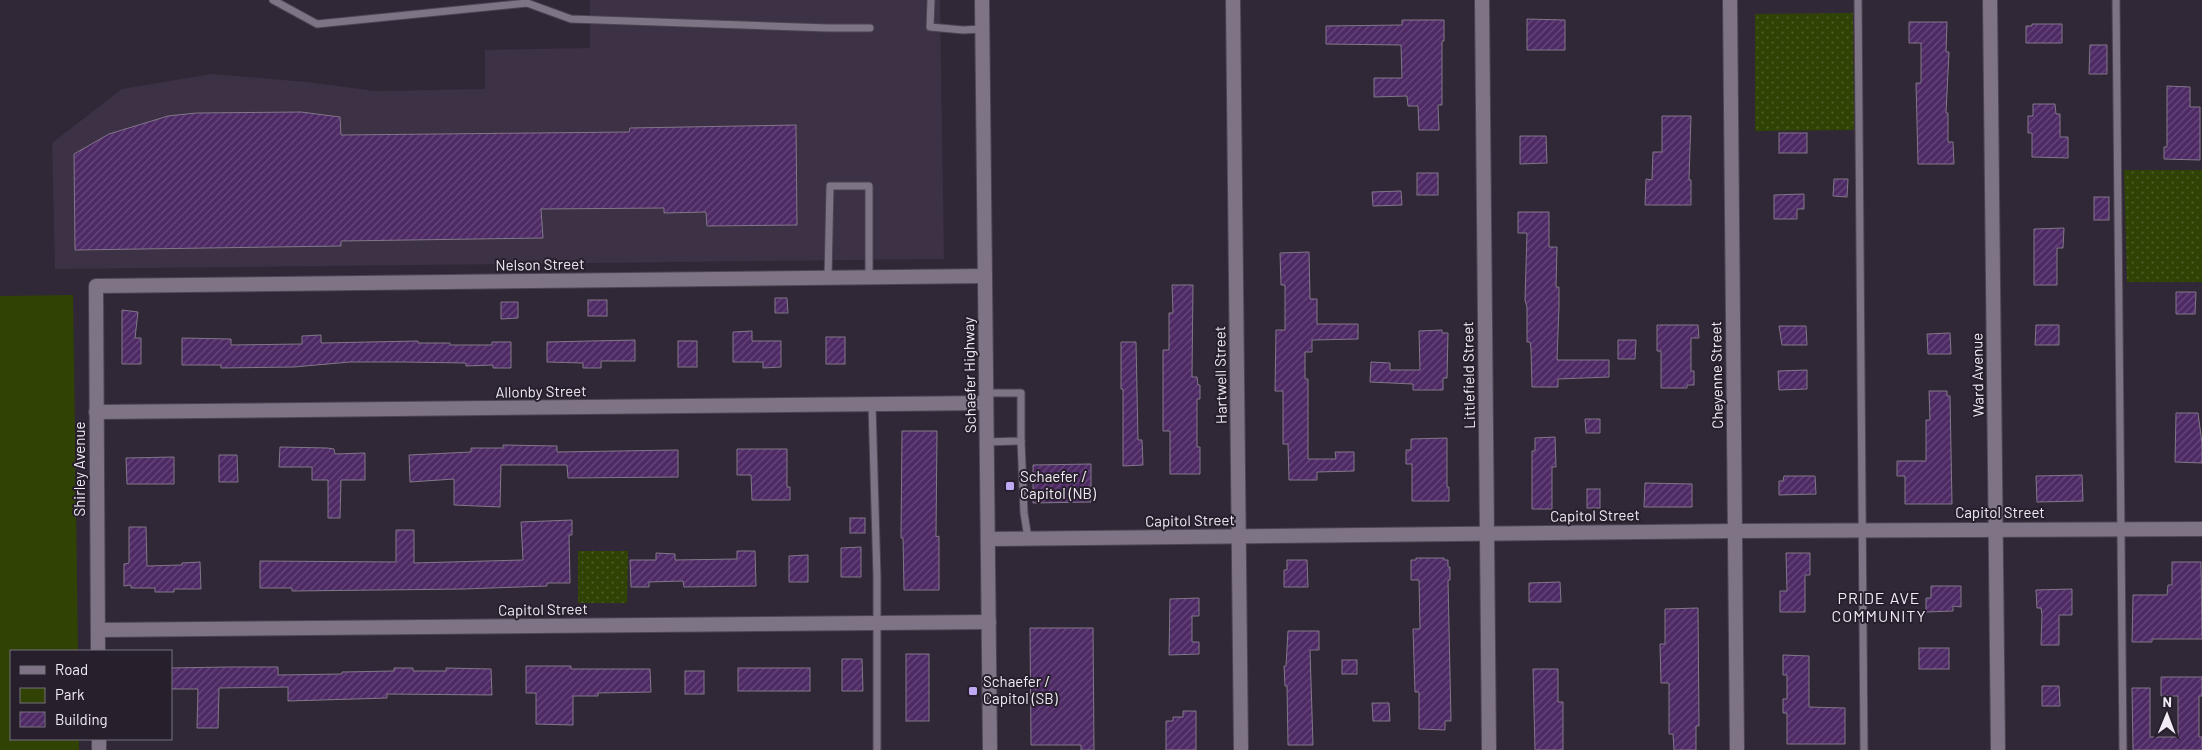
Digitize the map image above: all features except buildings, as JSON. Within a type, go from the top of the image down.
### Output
[{"type":"street","name":"Schaefer Highway","points":[[982,0],[990,750]]},
{"type":"street","name":"Hartwell Street","points":[[1234,0],[1241,750]]},
{"type":"street","name":"Littlefield Street","points":[[1482,0],[1489,750]]},
{"type":"street","name":"Cheyenne Street","points":[[1730,0],[1737,750]]},
{"type":"street","name":"Ward Avenue","points":[[1990,0],[1998,750]]},
{"type":"street","name":"Nelson Street","points":[[96,286],[985,276]]},
{"type":"street","name":"Shirley Avenue","points":[[96,286],[98,650]]},
{"type":"street","name":"Allonby Street","points":[[96,412],[872,404],[986,398]]},
{"type":"street","name":"Capitol Street","points":[[988,539],[1735,531],[2202,529]]},
{"type":"street","name":"Capitol Street","points":[[98,630],[989,622]]},
{"type":"lane","points":[[273,0],[317,24],[527,2],[571,19],[870,28]]},
{"type":"lane","points":[[930,0],[930,27],[963,30],[982,29]]},
{"type":"lane","points":[[1858,0],[1864,750]]},
{"type":"lane","points":[[2116,0],[2119,529],[2123,750]]},
{"type":"lane","points":[[828,278],[830,186],[868,186],[869,277]]},
{"type":"lane","points":[[986,398],[1021,394],[1024,513],[1028,538]]},
{"type":"lane","points":[[872,404],[877,577],[876,750]]},
{"type":"lane","points":[[987,442],[1021,441]]},
{"type":"shaded area","points":[[590,0],[940,0],[944,259],[55,269],[52,143],[122,89],[212,74],[306,82],[376,91],[485,89],[485,50],[590,48]]},
{"type":"green space","points":[[1853,13],[1854,130],[1755,131],[1755,14]]},
{"type":"green space","points":[[2124,170],[2202,170],[2202,282],[2127,282]]},
{"type":"green space","points":[[73,295],[78,650],[10,650],[10,740],[79,740],[79,750],[0,750],[0,296]]},
{"type":"green space","points":[[578,551],[628,551],[627,603],[578,603]]},
{"type":"place","name":"Schaefer / Capitol (NB)","points":[[1010,486]]},
{"type":"place","name":"Schaefer / Capitol (SB)","points":[[973,691]]},
{"type":"district","name":"PRIDE AVE COMMUNITY","points":[[1879,607]]}]
